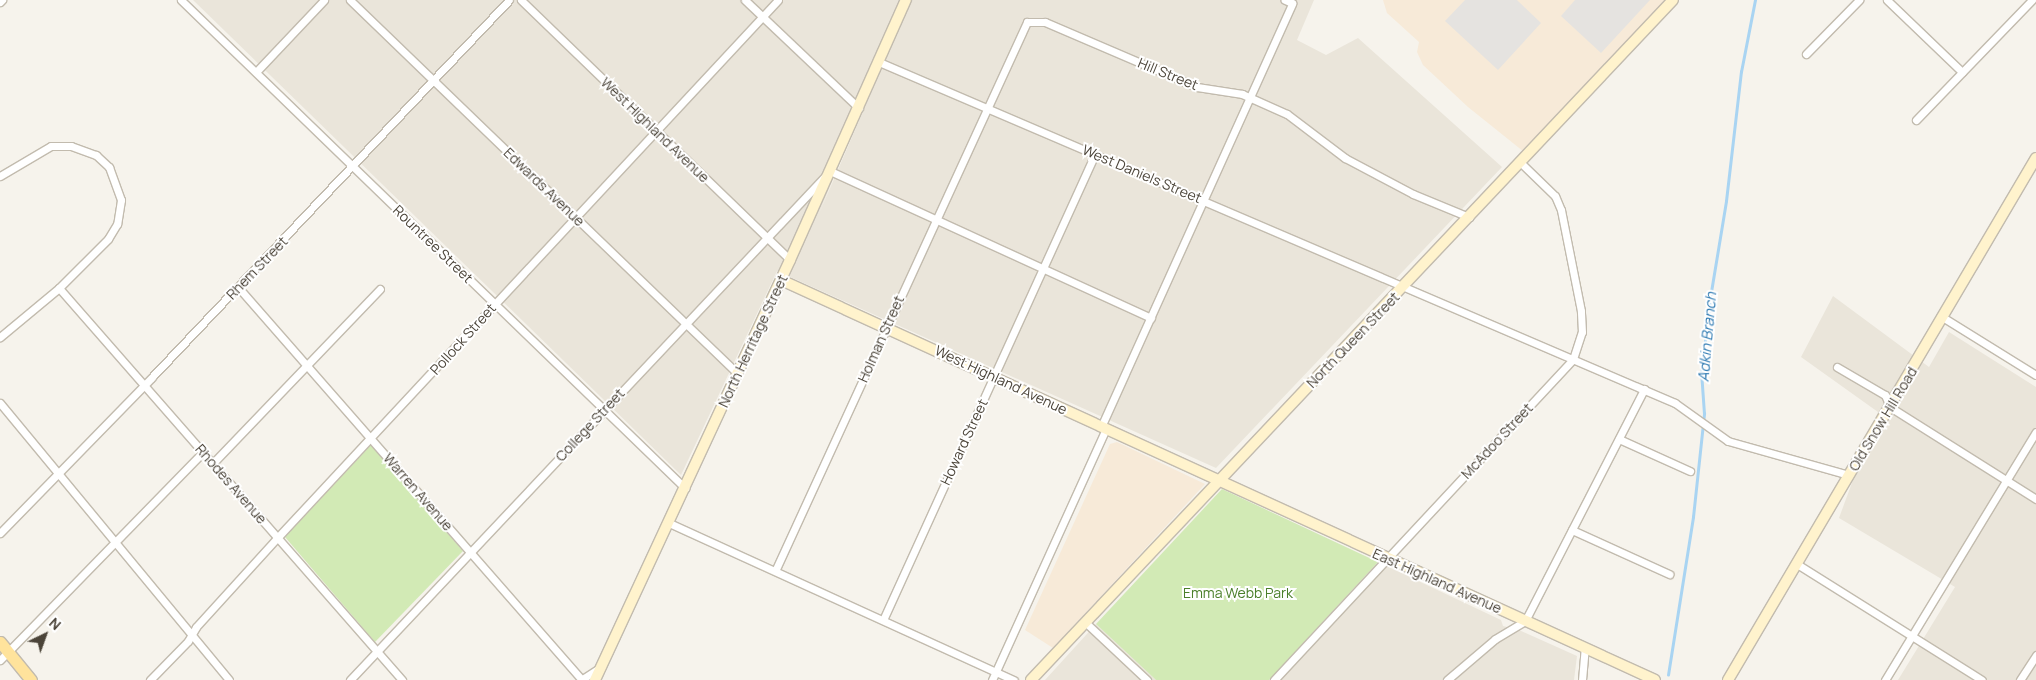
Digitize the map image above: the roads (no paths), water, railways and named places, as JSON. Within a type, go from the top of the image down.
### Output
[{"type":"main road","points":[[0,642],[4,656],[31,680]]},
{"type":"street","name":"Rountree Street","points":[[181,0],[685,488]]},
{"type":"street","points":[[256,72],[324,0]]},
{"type":"street","name":"Edwards Avenue","points":[[350,0],[738,374]]},
{"type":"street","name":"Rhem Street","points":[[0,532],[144,386],[510,0]]},
{"type":"street","name":"West Highland Avenue","points":[[521,0],[790,260]]},
{"type":"street","points":[[745,0],[859,108]]},
{"type":"street","name":"Pollock Street","points":[[150,680],[277,538],[778,0]]},
{"type":"street","name":"North Herritage Street","points":[[595,680],[781,280],[880,62],[906,0]]},
{"type":"street","points":[[992,680],[1292,3],[1285,0]]},
{"type":"street","name":"North Queen Street","points":[[1031,680],[1470,218],[1674,0]]},
{"type":"street","points":[[1806,54],[1859,0]]},
{"type":"street","points":[[1887,0],[1962,72]]},
{"type":"street","points":[[1916,120],[2032,0]]},
{"type":"street","name":"Hill Street","points":[[987,109],[1023,27],[1032,20],[1045,22],[1197,87],[1251,98],[1287,114],[1345,158],[1413,194],[1470,218]]},
{"type":"street","name":"West Daniels Street","points":[[880,62],[1644,389],[1675,403],[1728,440],[1849,475]]},
{"type":"street","name":"Holman Street","points":[[776,569],[987,109]]},
{"type":"street","points":[[0,337],[59,288],[115,229],[121,200],[114,173],[86,150],[59,145],[40,151],[1,173]]},
{"type":"street","name":"Howard Street","points":[[883,620],[1095,154]]},
{"type":"street","name":"Old Snow Hill Road","points":[[1728,680],[1944,318],[2036,158]]},
{"type":"street","name":"McAdoo Street","points":[[1274,680],[1573,359],[1582,332],[1582,311],[1561,210],[1555,196],[1521,162]]},
{"type":"street","points":[[830,171],[1044,267],[1151,318]]},
{"type":"street","name":"College Street","points":[[350,680],[766,236],[830,171]]},
{"type":"street","name":"West Highland Avenue","points":[[781,280],[1221,480]]},
{"type":"street","name":"Warren Avenue","points":[[238,287],[582,680],[601,666]]},
{"type":"street","name":"Rhodes Avenue","points":[[59,288],[402,680]]},
{"type":"street","points":[[213,463],[380,289]]},
{"type":"street","points":[[1944,318],[2036,375]]},
{"type":"street","points":[[1837,367],[1885,395],[1890,407],[2036,499]]},
{"type":"street","points":[[1447,680],[1495,639],[1525,621],[1644,389]]},
{"type":"street","points":[[0,403],[230,680]]},
{"type":"street","points":[[1886,680],[2036,432]]},
{"type":"street","points":[[1619,439],[1690,471]]},
{"type":"street","points":[[4,656],[203,452]]},
{"type":"street","name":"East Highland Avenue","points":[[1221,480],[1387,559],[1655,680]]},
{"type":"street","points":[[669,522],[776,569],[1014,680]]},
{"type":"street","points":[[1572,530],[1669,574]]},
{"type":"street","points":[[1796,564],[1982,680]]},
{"type":"street","points":[[1085,622],[1147,680]]},
{"type":"street","points":[[1582,680],[1585,648]]},
{"type":"street","points":[[2020,680],[2036,654]]},
{"type":"waterway","name":"Adkin Branch","points":[[1668,675],[1693,517],[1704,414],[1701,375],[1710,298],[1726,201],[1741,72],[1755,0]]},
{"type":"park label","name":"Emma Webb Park","points":[[1238,593]]}]
